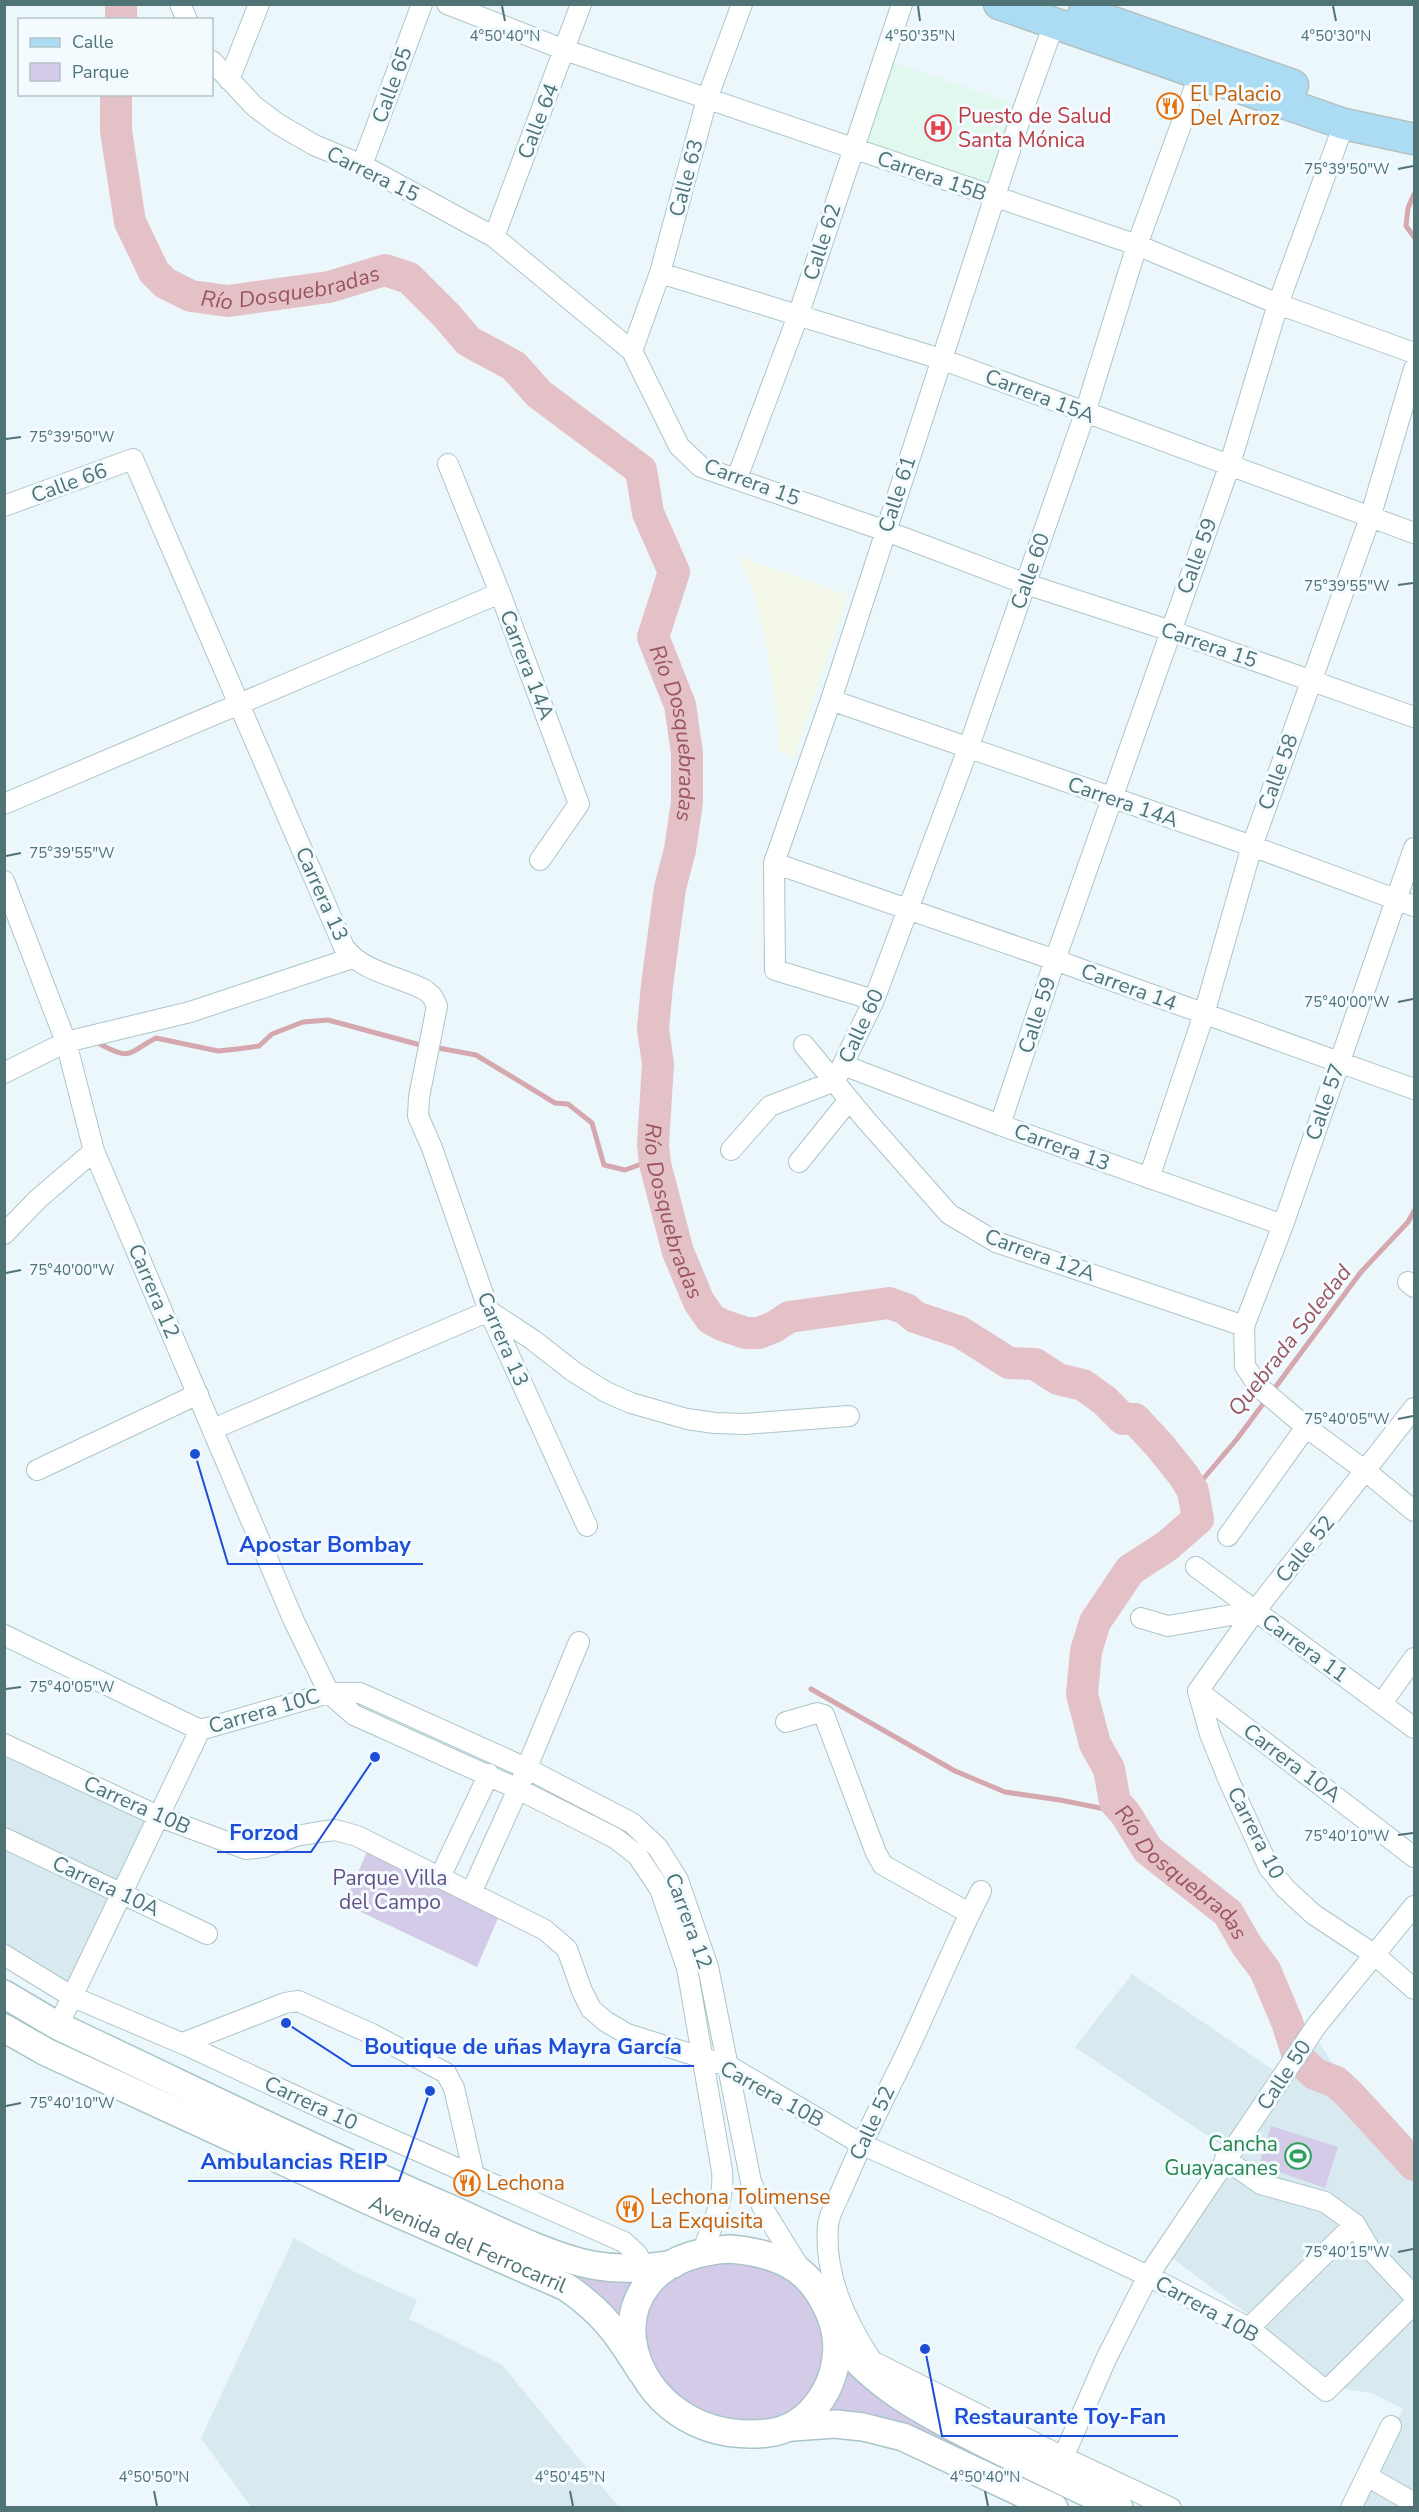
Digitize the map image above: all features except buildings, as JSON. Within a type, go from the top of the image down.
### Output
[{"type":"main road","points":[[999,4],[1057,14],[1203,64],[1350,106],[1407,126]]},
{"type":"main road","points":[[1203,64],[1344,124],[1407,126]]},
{"type":"main road","name":"Avenida del Ferrocarril","points":[[4,1994],[58,2026],[409,2191],[548,2251],[593,2265],[645,2269],[673,2264]]},
{"type":"main road","name":"Avenida del Ferrocarril","points":[[4,2028],[57,2057],[365,2199],[566,2287],[598,2312],[616,2331],[641,2371]]},
{"type":"main road","points":[[1054,2508],[903,2437],[863,2427],[835,2424],[792,2427],[771,2433],[750,2435],[728,2433],[706,2427],[687,2418],[653,2389],[641,2371],[632,2343],[634,2313],[639,2299],[653,2278],[673,2264],[702,2253],[729,2249],[756,2252],[782,2261],[805,2275],[824,2302],[836,2334],[845,2348],[883,2383],[917,2409],[1058,2468],[1119,2508]]},
{"type":"main road","points":[[792,2427],[813,2409],[828,2386],[836,2360],[836,2334]]},
{"type":"street","points":[[180,4],[186,18]]},
{"type":"street","points":[[229,80],[260,4]]},
{"type":"street","name":"Calle 65","points":[[362,165],[422,4]]},
{"type":"street","name":"Carrera 15B","points":[[447,4],[565,50],[1137,245],[1278,304],[1414,352]]},
{"type":"street","name":"Calle 64","points":[[494,237],[581,4]]},
{"type":"street","name":"Calle 63","points":[[632,351],[660,273],[707,99],[741,4]]},
{"type":"street","name":"Calle 62","points":[[737,478],[799,313],[902,4]]},
{"type":"street","name":"Calle 61","points":[[874,1000],[776,970],[774,863],[831,700],[994,197],[1057,14]]},
{"type":"street","name":"Carrera 15","points":[[213,62],[254,106],[278,124],[314,145],[362,165],[494,237],[632,351],[679,446],[701,466],[886,531],[1026,584],[1171,631],[1414,717]]},
{"type":"street","name":"Calle 60","points":[[839,1073],[874,1000],[968,749],[1084,413],[1137,245],[1203,64]]},
{"type":"street","name":"Calle 59","points":[[1000,1125],[1055,960],[1229,466],[1278,304],[1344,124]]},
{"type":"street","name":"Carrera 15A","points":[[660,273],[799,313],[941,358],[1084,413],[1414,533]]},
{"type":"street","name":"Calle 58","points":[[1149,1178],[1204,1014],[1252,846],[1370,518],[1414,369]]},
{"type":"street","name":"Calle 66","points":[[4,506],[133,459]]},
{"type":"street","name":"Carrera 13","points":[[133,459],[344,947],[352,958],[363,965],[412,983],[432,996],[437,1006],[419,1097],[418,1116],[432,1148],[489,1311],[587,1526]]},
{"type":"street","name":"Carrera 14A","points":[[448,464],[500,593],[579,804],[540,860]]},
{"type":"street","points":[[4,804],[239,706],[500,593]]},
{"type":"street","name":"Carrera 14A","points":[[831,700],[1252,846],[1405,903]]},
{"type":"street","name":"Calle 57","points":[[1306,1427],[1259,1388],[1249,1374],[1244,1357],[1244,1326],[1283,1225],[1338,1063],[1405,903],[1414,848]]},
{"type":"street","name":"Carrera 14","points":[[774,863],[1055,960],[1414,1089]]},
{"type":"street","name":"Carrera 12","points":[[4,881],[66,1042],[94,1151],[293,1619],[329,1693],[354,1715],[489,1774],[615,1838],[637,1855],[660,1889],[687,1968],[723,2185],[717,2214],[702,2253]]},
{"type":"street","points":[[4,1073],[66,1042],[190,1012],[352,958]]},
{"type":"street","name":"Carrera 12A","points":[[804,1045],[839,1073],[849,1101],[949,1214],[970,1229],[996,1242],[1244,1326]]},
{"type":"street","points":[[731,1150],[770,1106],[839,1073]]},
{"type":"street","name":"Carrera 13","points":[[839,1073],[1000,1125],[1283,1225]]},
{"type":"street","points":[[799,1162],[849,1101]]},
{"type":"street","points":[[4,1234],[38,1199],[94,1151]]},
{"type":"street","points":[[213,1429],[489,1311],[533,1340],[574,1372],[606,1392],[631,1403],[687,1419],[715,1423],[744,1424],[849,1416]]},
{"type":"street","points":[[37,1470],[198,1394]]},
{"type":"street","name":"Calle 52","points":[[1198,1691],[1255,1611],[1414,1408]]},
{"type":"street","points":[[1228,1536],[1306,1427],[1414,1511]]},
{"type":"street","name":"Carrera 11","points":[[1196,1567],[1414,1728]]},
{"type":"street","points":[[1141,1618],[1168,1626],[1255,1611]]},
{"type":"street","name":"Carrera 10C","points":[[4,1635],[200,1730],[329,1693]]},
{"type":"street","points":[[471,1893],[518,1789],[579,1642]]},
{"type":"street","points":[[1382,1703],[1414,1658]]},
{"type":"street","name":"Carrera 10A","points":[[1198,1691],[1414,1857]]},
{"type":"street","name":"Carrera 10","points":[[1198,1691],[1210,1734],[1269,1868],[1285,1888],[1313,1914],[1375,1955],[1414,1989]]},
{"type":"street","name":"Carrera 12","points":[[329,1693],[360,1693],[526,1768],[632,1823],[658,1848],[678,1880],[708,1967],[751,2182],[765,2212],[805,2275]]},
{"type":"street","points":[[786,1722],[817,1713],[824,1715],[876,1853],[883,1865],[969,1913]]},
{"type":"street","points":[[58,2026],[200,1730]]},
{"type":"street","name":"Carrera 10B","points":[[4,1744],[160,1817],[246,1849],[264,1847],[296,1836],[335,1830],[357,1836],[545,1930],[558,1939],[567,1949],[591,2009],[604,2021],[627,2034],[729,2066],[861,2144],[1148,2276],[1249,2328],[1326,2391],[1414,2304]]},
{"type":"street","points":[[440,1877],[489,1774]]},
{"type":"street","name":"Carrera 10A","points":[[4,1838],[207,1934]]},
{"type":"street","points":[[660,1889],[678,1880]]},
{"type":"street","name":"Calle 52","points":[[981,1891],[861,2144],[828,2223],[829,2252],[834,2282],[843,2310],[872,2361],[1058,2468]]},
{"type":"street","name":"Calle 50","points":[[1058,2468],[1106,2360],[1148,2276],[1225,2159],[1285,2076],[1317,2025],[1414,1906]]},
{"type":"street","name":"Carrera 10","points":[[4,1955],[71,1996],[183,2043],[332,2113],[624,2242],[637,2254],[645,2269]]},
{"type":"street","points":[[183,2043],[285,2003],[298,2001],[372,2034],[446,2073],[454,2088],[474,2175]]},
{"type":"street","points":[[1225,2159],[1261,2184],[1325,2202],[1355,2223],[1369,2247],[1414,2296]]},
{"type":"street","points":[[1249,2328],[1355,2223]]},
{"type":"street","points":[[1351,2508],[1391,2426]]},
{"type":"street","points":[[1058,2468],[1171,2508]]},
{"type":"street","points":[[1367,2476],[1414,2503]]},
{"type":"shaded area","name":"Puesto de Salud Santa Mónica","points":[[882,59],[1024,107],[994,197],[852,149]]},
{"type":"shaded area","points":[[739,557],[848,595],[794,757],[780,752],[776,703],[766,645],[756,600]]},
{"type":"shaded area","points":[[4,1744],[160,1817],[71,1996],[5,1955]]},
{"type":"shaded area","points":[[1132,1974],[1278,2073],[1295,2077],[1309,2027],[1378,2134],[1414,2159],[1414,2507],[1355,2507],[1403,2409],[1372,2393],[1322,2386],[1264,2333],[1262,2325],[1168,2255],[1236,2155],[1075,2047]]},
{"type":"shaded area","points":[[294,2238],[355,2272],[417,2300],[409,2319],[502,2365],[619,2507],[251,2507],[201,2438]]},
{"type":"green space","name":"Parque Villa del Campo","points":[[371,1843],[502,1909],[477,1967],[344,1904]]},
{"type":"green space","name":"Cancha Guayacanes","points":[[1271,2126],[1338,2147],[1325,2188],[1259,2165]]},
{"type":"green space","points":[[782,2261],[836,2334],[1054,2478],[1047,2504],[903,2437],[706,2427],[543,2262],[673,2264]]},
{"type":"waterway","name":"Río Dosquebradas","points":[[121,4],[121,18]]},
{"type":"waterway","name":"Río Dosquebradas","points":[[116,96],[116,131],[130,222],[154,272],[165,283],[191,296],[228,301],[329,287],[385,270],[409,278],[468,341],[514,366],[539,394],[641,470],[648,513],[674,572],[653,637],[680,705],[687,753],[687,802],[680,850],[670,888],[653,1029],[658,1064],[653,1144],[655,1164],[678,1252],[699,1302],[711,1319],[746,1333],[759,1333],[789,1317],[889,1303],[906,1309],[915,1317],[960,1332],[1009,1363],[1035,1364],[1058,1379],[1083,1385],[1104,1400],[1123,1419],[1135,1419],[1160,1446],[1193,1491],[1198,1519],[1167,1546],[1130,1570],[1095,1622],[1086,1651],[1082,1694],[1095,1744],[1109,1769],[1115,1802],[1125,1813],[1148,1850],[1228,1913],[1247,1946],[1265,1970],[1287,2022],[1299,2059],[1315,2074],[1336,2082],[1414,2165]]},
{"type":"waterway","name":"Quebrada Soledad","points":[[1414,194],[1408,208],[1406,226],[1414,237]]},
{"type":"waterway","points":[[100,1044],[125,1054],[135,1051],[156,1038],[218,1051],[259,1046],[272,1034],[303,1022],[328,1020],[424,1046]]},
{"type":"waterway","points":[[433,1047],[476,1055],[555,1103],[568,1104],[592,1123],[604,1165],[625,1170],[644,1163],[655,1164]]},
{"type":"waterway","name":"Quebrada Soledad","points":[[1193,1491],[1237,1439],[1361,1272],[1408,1222],[1414,1211]]},
{"type":"waterway","points":[[811,1689],[955,1771],[1005,1792],[1125,1813]]},
{"type":"place","name":"El Palacio Del Arroz","points":[[1170,106]]},
{"type":"place","name":"Puesto de Salud Santa Mónica","points":[[938,128]]},
{"type":"place","name":"Apostar Bombay","points":[[195,1454]]},
{"type":"place","name":"Forzod","points":[[375,1757]]},
{"type":"place","name":"Boutique de uñas Mayra García","points":[[286,2023]]},
{"type":"place","name":"Ambulancias REIP","points":[[430,2091]]},
{"type":"place","name":"Cancha Guayacanes","points":[[1298,2156]]},
{"type":"place","name":"Lechona","points":[[467,2183]]},
{"type":"place","name":"Lechona Tolimense La Exquisita","points":[[630,2209]]},
{"type":"place","name":"Restaurante Toy-Fan","points":[[925,2349]]}]
